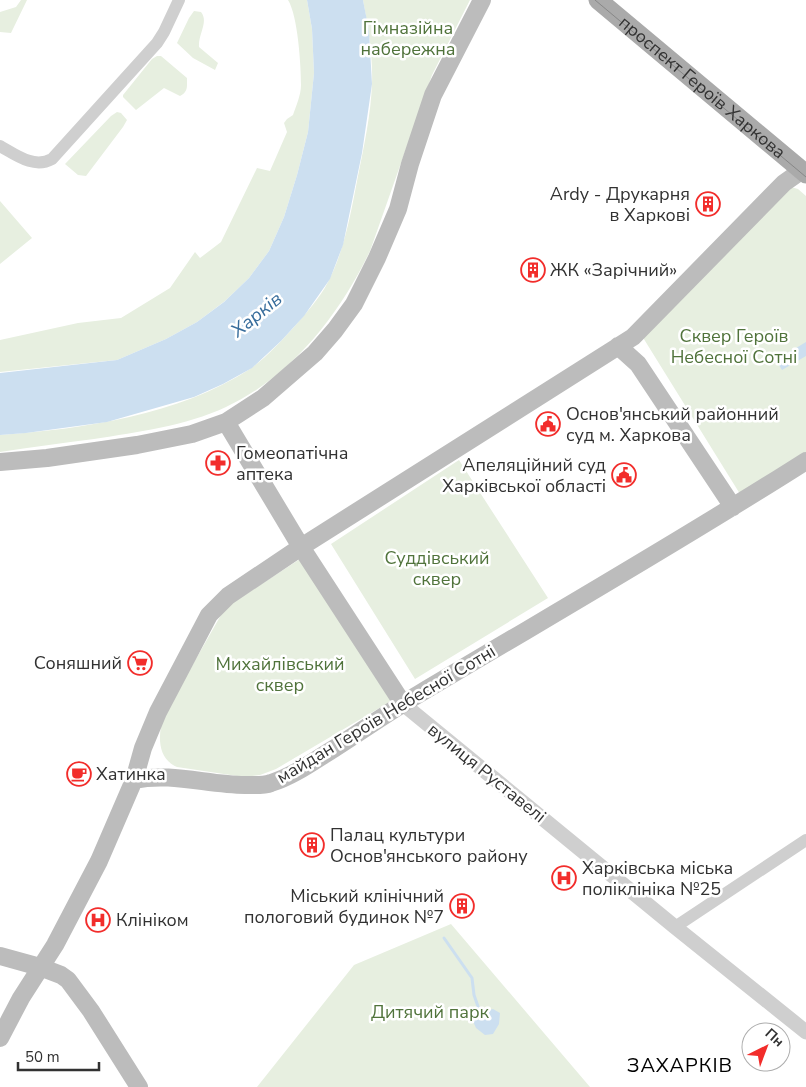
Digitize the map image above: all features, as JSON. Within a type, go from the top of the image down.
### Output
[{"type":"main road","points":[[0,462],[47,458],[137,445],[192,434],[226,422],[263,398],[315,353],[336,330],[354,304],[377,258],[398,209],[410,164],[433,95],[482,0]]},
{"type":"main road","name":"проспект Героїв Харкова","points":[[598,0],[804,171]]},
{"type":"main road","points":[[0,1038],[21,998],[55,945],[99,861],[134,780],[143,748],[158,712],[209,615],[228,596],[301,547],[633,337],[784,183],[804,171]]},
{"type":"main road","points":[[618,346],[638,364],[733,508]]},
{"type":"main road","name":"вулиця Руставелі","points":[[226,422],[301,547],[403,704]]},
{"type":"main road","name":"майдан Героїв Небесної Сотні","points":[[134,780],[149,777],[169,777],[234,785],[270,784],[285,778],[403,704],[733,508],[806,461]]},
{"type":"main road","points":[[0,956],[40,967],[61,975],[68,980],[139,1087]]},
{"type":"street","points":[[0,146],[36,163],[47,162],[56,155],[157,43],[179,0]]},
{"type":"street","name":"вулиця Руставелі","points":[[403,704],[806,1032]]},
{"type":"street","points":[[675,927],[806,840]]},
{"type":"green space","points":[[21,0],[27,0],[11,33],[0,32],[0,12],[16,7]]},
{"type":"green space","points":[[288,0],[307,0],[312,29],[314,73],[308,132],[284,217],[269,251],[249,278],[225,301],[197,322],[166,339],[117,360],[0,372],[0,340],[78,323],[121,318],[170,288],[195,252],[200,258],[221,242],[257,168],[270,171],[287,132],[284,123],[293,115],[299,97],[301,76],[298,41],[294,17]]},
{"type":"green space","name":"Гімназійна набережна","points":[[363,0],[470,0],[432,75],[370,251],[344,298],[328,320],[311,341],[272,379],[250,394],[210,414],[178,424],[144,431],[0,452],[0,435],[64,429],[130,417],[162,409],[222,385],[262,360],[294,327],[321,294],[339,257],[347,230],[367,130],[372,62]]},
{"type":"green space","points":[[194,11],[201,12],[204,20],[199,47],[218,63],[215,70],[193,58],[177,43]]},
{"type":"green space","points":[[161,56],[187,78],[186,91],[180,96],[164,88],[136,110],[123,95],[152,59]]},
{"type":"green space","points":[[117,112],[121,113],[127,120],[123,127],[86,176],[78,175],[65,164]]},
{"type":"green space","name":"Сквер Героїв Небесної Сотні","points":[[791,187],[798,189],[806,196],[806,454],[740,494],[642,336]]},
{"type":"green space","points":[[0,201],[32,238],[0,264]]},
{"type":"green space","name":"Суддівський сквер","points":[[459,460],[548,598],[415,679],[331,544]]},
{"type":"green space","name":"Михайлівський сквер","points":[[300,559],[393,700],[276,769],[260,775],[244,777],[177,767],[170,763],[165,758],[160,744],[164,715],[225,608]]},
{"type":"green space","name":"Дитячий парк","points":[[451,924],[590,1087],[257,1087],[354,965]]},
{"type":"water","name":"Харків","points":[[307,0],[363,0],[369,31],[372,84],[362,153],[343,245],[330,279],[304,316],[252,368],[194,397],[107,422],[0,435],[0,373],[117,360],[166,339],[197,322],[224,302],[249,278],[269,251],[284,217],[308,132],[314,73],[312,29]]},
{"type":"water","points":[[806,342],[806,356],[782,370],[776,360]]},
{"type":"water","points":[[493,1009],[500,1013],[499,1024],[493,1034],[485,1035],[476,1028],[472,1019],[476,1014]]},
{"type":"waterway","points":[[444,938],[472,978],[474,995],[481,1015]]},
{"type":"tram line","points":[[595,0],[806,177]]},
{"type":"place","name":"Ardy - Друкарня в Харкові","points":[[708,204]]},
{"type":"place","name":"ЖК «Зарічний»","points":[[533,270]]},
{"type":"place","name":"Основ'янський районний суд м. Харкова","points":[[548,424]]},
{"type":"place","name":"Гомеопатічна аптека","points":[[218,463]]},
{"type":"place","name":"Апеляційний суд Харківської області","points":[[624,475]]},
{"type":"place","name":"Соняшний","points":[[140,663]]},
{"type":"place","name":"Хатинка","points":[[79,774]]},
{"type":"place","name":"Палац культури Основ'янського району","points":[[312,845]]},
{"type":"place","name":"Харківська міська поліклініка №25","points":[[564,878]]},
{"type":"place","name":"Міський клінічний пологовий будинок №7","points":[[462,906]]},
{"type":"place","name":"Клініком","points":[[98,920]]},
{"type":"district","name":"ЗАХАРКІВ","points":[[680,1065]]}]
